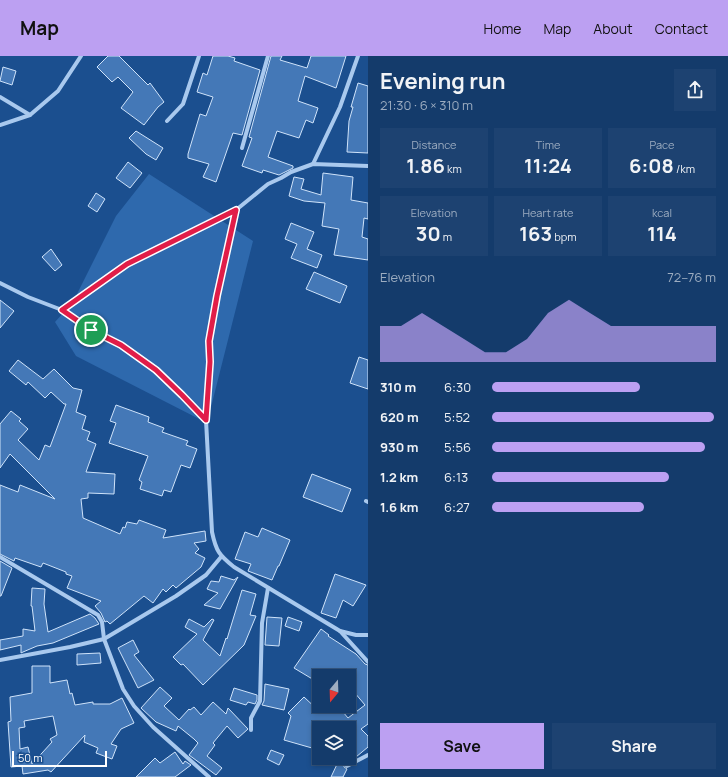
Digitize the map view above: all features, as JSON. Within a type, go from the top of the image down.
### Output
[{"type":"street","points":[[0,125],[30,115],[58,91],[81,56]]},
{"type":"street","points":[[167,121],[183,104],[199,56]]},
{"type":"street","points":[[242,148],[268,56]]},
{"type":"street","points":[[313,164],[340,107],[358,56]]},
{"type":"street","points":[[0,97],[30,115]]},
{"type":"street","points":[[62,310],[127,264],[236,210],[268,184],[291,172],[313,164],[368,166]]},
{"type":"street","points":[[236,210],[217,296],[209,341],[210,362],[206,420],[212,532],[215,546],[221,557],[234,567],[340,631],[356,635],[368,635]]},
{"type":"street","points":[[0,283],[28,297],[62,310],[91,330],[121,345],[156,370],[206,420]]},
{"type":"street","points":[[0,557],[98,614],[102,622],[104,639],[124,689],[134,706],[154,727],[209,777]]},
{"type":"street","points":[[0,660],[104,639],[200,580],[221,557]]},
{"type":"street","points":[[251,730],[252,718],[260,701],[262,623],[268,588]]},
{"type":"street","points":[[340,631],[368,662]]},
{"type":"street","points":[[347,766],[368,755]]},
{"type":"shaded area","points":[[149,174],[253,241],[207,423],[76,356],[55,322],[73,302],[116,216]]},
{"type":"building","points":[[108,56],[119,56],[148,85],[150,83],[164,102],[158,107],[144,125],[121,108],[133,92],[118,77],[112,82],[97,67]]},
{"type":"building","points":[[213,56],[228,56],[235,58],[234,61],[260,70],[242,135],[233,133],[216,182],[203,177],[209,164],[188,158],[200,114],[206,116],[213,97],[197,92],[203,73],[207,75]]},
{"type":"building","points":[[271,56],[282,56],[280,60],[307,68],[311,56],[346,56],[336,88],[305,76],[298,101],[318,108],[313,123],[306,120],[299,138],[277,131],[268,157],[293,166],[293,168],[279,175],[263,170],[262,173],[242,166],[252,138],[249,137]]},
{"type":"building","points":[[3,67],[16,71],[12,85],[0,81]]},
{"type":"building","points":[[358,83],[368,86],[368,153],[347,152],[349,121],[353,107],[351,107]]},
{"type":"building","points":[[136,131],[163,148],[156,160],[146,154],[129,138]]},
{"type":"building","points":[[128,162],[142,173],[130,188],[116,178]]},
{"type":"building","points":[[323,173],[353,177],[351,200],[368,203],[368,219],[364,218],[362,237],[368,239],[368,260],[334,255],[339,229],[322,226],[325,203],[304,201],[289,196],[294,177],[304,179],[301,189],[321,195]]},
{"type":"building","points":[[96,193],[105,199],[97,212],[88,206]]},
{"type":"building","points":[[291,223],[314,232],[307,249],[322,255],[317,268],[291,258],[297,244],[285,239]]},
{"type":"building","points":[[51,249],[62,265],[55,271],[42,257]]},
{"type":"building","points":[[314,272],[347,286],[340,303],[306,289]]},
{"type":"building","points":[[0,300],[14,311],[0,328]]},
{"type":"building","points":[[359,357],[368,360],[368,389],[350,383]]},
{"type":"building","points":[[18,360],[43,379],[54,369],[73,388],[82,390],[76,412],[86,416],[82,429],[90,432],[87,440],[96,444],[86,472],[115,474],[114,494],[88,493],[88,498],[81,499],[83,518],[120,534],[123,527],[125,528],[127,522],[137,524],[139,520],[166,530],[163,538],[205,531],[206,541],[194,543],[199,549],[195,553],[205,558],[201,567],[176,588],[173,585],[166,592],[163,589],[153,603],[144,596],[110,624],[107,621],[105,622],[101,613],[95,606],[101,601],[67,588],[72,576],[66,574],[66,572],[43,563],[41,567],[15,558],[14,561],[0,554],[0,485],[18,492],[20,485],[55,499],[10,454],[0,468],[0,424],[11,411],[21,419],[19,421],[28,429],[18,440],[39,460],[45,445],[50,447],[66,404],[64,404],[51,392],[45,398],[28,382],[26,385],[9,371]]},
{"type":"building","points":[[116,405],[149,417],[148,422],[164,428],[162,432],[188,441],[186,445],[197,449],[190,468],[181,465],[171,492],[164,490],[162,496],[140,489],[142,482],[139,480],[148,456],[109,443],[116,423],[110,421]]},
{"type":"building","points":[[312,474],[351,489],[342,512],[303,497]]},
{"type":"building","points":[[262,528],[290,540],[272,580],[248,571],[251,564],[235,559],[245,532],[258,537]]},
{"type":"building","points":[[0,561],[12,568],[1,596],[0,596]]},
{"type":"building","points":[[335,574],[366,585],[353,606],[343,600],[336,618],[321,613]]},
{"type":"building","points":[[221,576],[234,580],[238,577],[220,609],[204,605],[218,593],[207,589],[211,581],[219,582]]},
{"type":"building","points":[[32,588],[45,589],[44,604],[48,632],[90,614],[99,624],[53,643],[37,646],[21,653],[21,645],[0,650],[0,640],[23,636],[23,629],[35,631],[31,606]]},
{"type":"building","points":[[242,590],[256,594],[250,615],[256,616],[244,645],[203,685],[183,664],[181,665],[173,657],[197,634],[185,627],[189,619],[204,627],[212,619],[214,620],[203,640],[220,656],[226,638],[227,639]]},
{"type":"building","points":[[267,617],[282,618],[279,646],[265,645]]},
{"type":"building","points":[[288,617],[302,622],[299,631],[285,626]]},
{"type":"building","points":[[321,629],[329,635],[328,636],[356,654],[365,664],[368,665],[368,724],[361,729],[368,736],[368,747],[356,757],[356,721],[312,721],[312,748],[284,740],[291,716],[288,713],[304,697],[312,704],[312,713],[344,713],[348,718],[365,705],[356,694],[356,669],[312,669],[312,679],[294,668]]},
{"type":"building","points":[[133,640],[139,652],[134,655],[154,680],[138,688],[118,648]]},
{"type":"building","points":[[100,653],[101,663],[77,665],[77,654]]},
{"type":"building","points":[[32,666],[50,666],[50,683],[67,680],[70,694],[72,693],[75,705],[93,702],[93,704],[110,704],[122,698],[134,723],[121,729],[111,744],[117,746],[112,759],[96,753],[98,748],[84,742],[85,735],[51,772],[48,770],[23,774],[22,766],[11,767],[8,722],[11,721],[10,697],[32,693]],"holes":[[[53,716],[57,735],[50,739],[52,742],[32,764],[28,747],[20,749],[19,728],[25,727],[24,721]]]},
{"type":"building","points":[[265,684],[289,689],[284,710],[262,705],[264,701]]},
{"type":"building","points":[[160,687],[172,698],[164,706],[179,720],[189,709],[190,710],[194,707],[201,715],[213,702],[226,714],[228,708],[248,729],[238,738],[227,726],[213,743],[215,745],[207,756],[222,768],[216,775],[189,755],[198,743],[194,739],[178,726],[176,731],[156,722],[141,708]]},
{"type":"building","points":[[234,688],[257,695],[255,704],[248,702],[246,705],[230,700]]},
{"type":"building","points":[[271,750],[284,755],[279,765],[267,759]]},
{"type":"building","points":[[175,752],[183,764],[185,761],[191,765],[175,777],[136,777],[155,758],[160,763]]},
{"type":"building","points":[[337,765],[344,765],[347,769],[343,777],[331,777]]},
{"type":"route","points":[[236,210],[217,296],[209,341],[210,362],[207,388],[206,420],[156,370],[121,345],[91,330],[62,310],[127,264],[236,210]]}]
